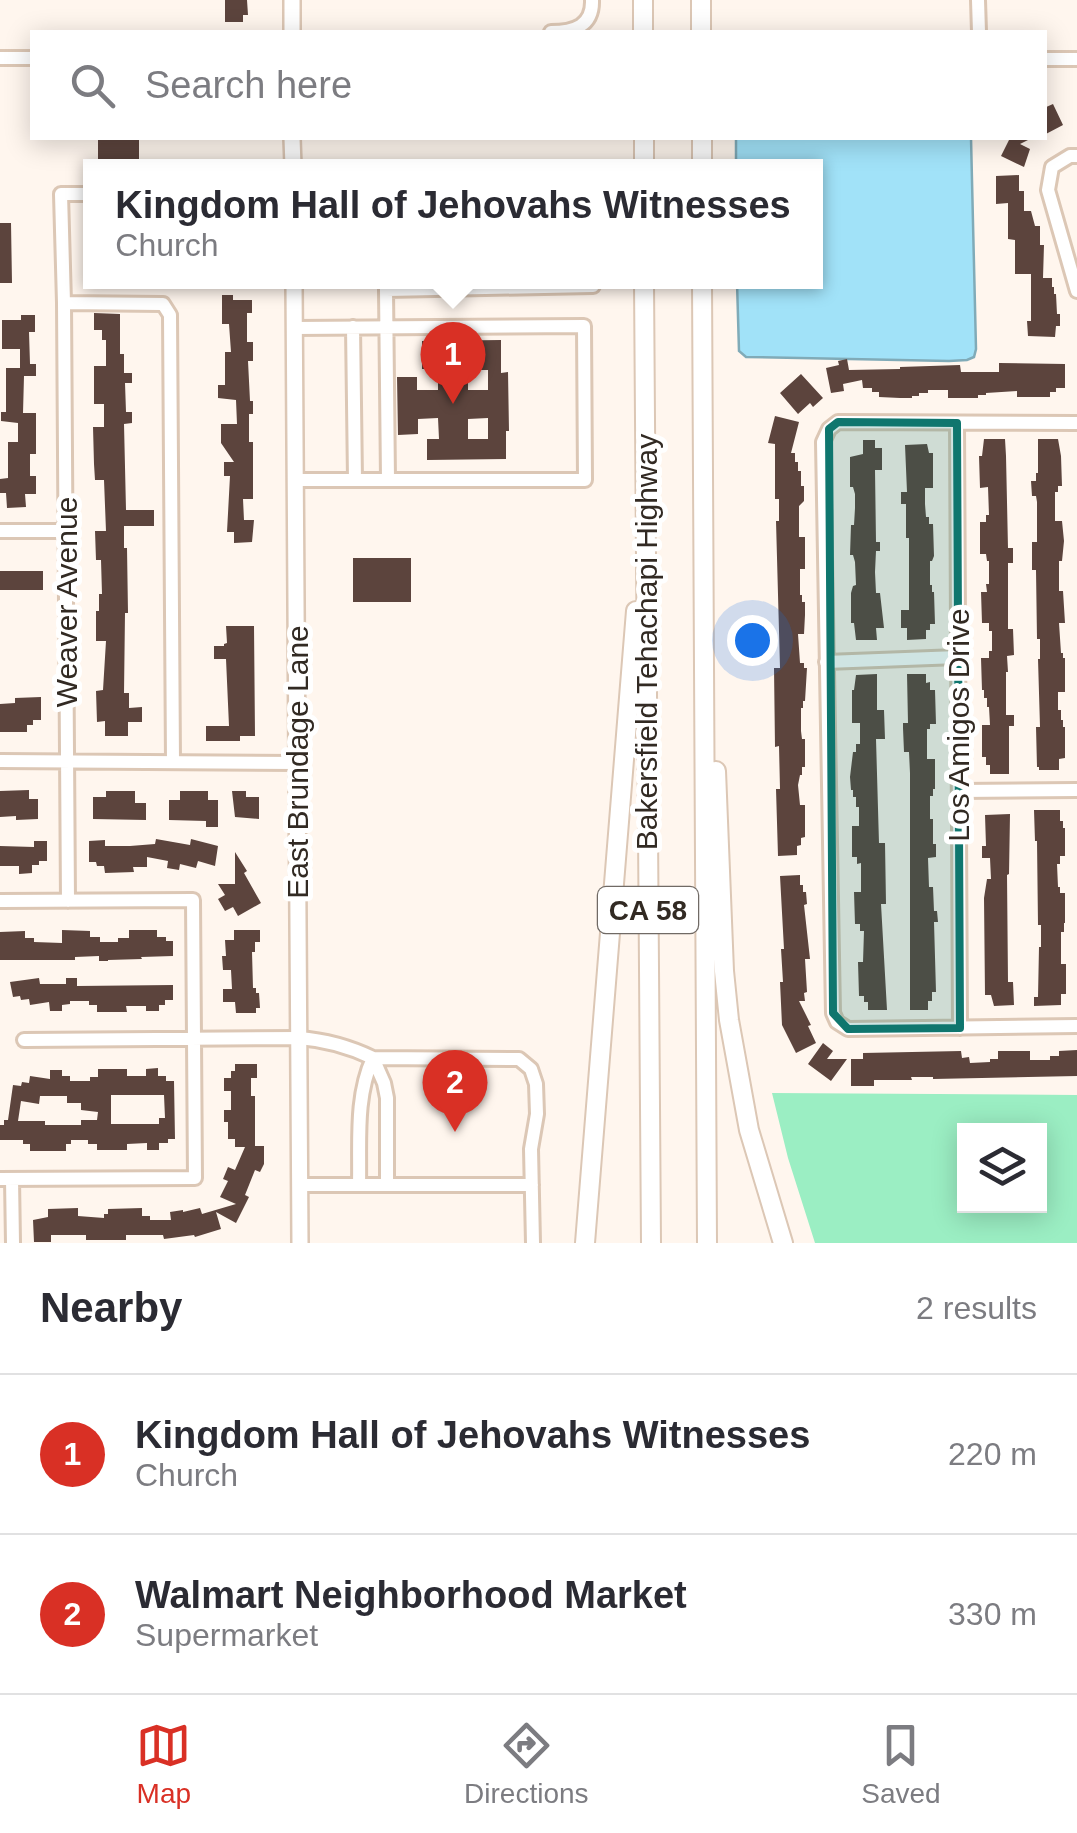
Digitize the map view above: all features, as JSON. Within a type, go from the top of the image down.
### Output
[{"type":"highway","points":[[643,0],[643,30]]},
{"type":"highway","points":[[701,0],[701,30]]},
{"type":"highway","name":"Bakersfield Tehachapi Highway","points":[[644,289],[651,1243]]},
{"type":"highway","name":"Bakersfield Tehachapi Highway","points":[[702,289],[707,1243]]},
{"type":"highway","points":[[584,1243],[636,610],[646,577]]},
{"type":"highway","points":[[705,722],[717,778],[729,1020],[750,1130],[783,1243]]},
{"type":"main road","points":[[292,0],[292,30]]},
{"type":"main road","name":"East Brundage Lane","points":[[294,289],[300,1243]]},
{"type":"street","points":[[574,30],[588,20],[592,0]]},
{"type":"street","points":[[978,0],[979,30]]},
{"type":"street","points":[[0,58],[30,58]]},
{"type":"street","points":[[1047,59],[1077,59]]},
{"type":"street","points":[[1077,156],[1052,167],[1048,190],[1077,291]]},
{"type":"street","name":"Weaver Avenue","points":[[68,901],[61,194],[83,194]]},
{"type":"street","points":[[386,289],[388,480]]},
{"type":"street","points":[[64,304],[163,304],[170,315],[174,762]]},
{"type":"street","points":[[294,328],[584,326],[585,461],[585,480],[295,480]]},
{"type":"street","points":[[353,328],[354,480]]},
{"type":"street","points":[[1077,423],[838,422],[823,442],[833,1013],[837,1022],[848,1029],[1077,1026]]},
{"type":"street","name":"Los Amigos Drive","points":[[956,422],[960,1028]]},
{"type":"street","points":[[0,531],[66,531]]},
{"type":"street","points":[[826,662],[958,657]]},
{"type":"street","points":[[0,761],[298,764]]},
{"type":"street","points":[[959,791],[1077,790]]},
{"type":"street","points":[[0,902],[194,900],[195,1178],[6,1179],[13,1243]]},
{"type":"street","points":[[24,1040],[298,1038],[328,1040],[373,1058],[519,1059],[531,1069],[536,1084],[538,1114],[531,1149],[533,1243]]},
{"type":"street","points":[[359,1185],[360,1098],[373,1058]]},
{"type":"street","points":[[373,1058],[387,1098],[387,1185]]},
{"type":"street","points":[[300,1185],[532,1185]]},
{"type":"highlighted area","points":[[838,422],[957,423],[960,1028],[848,1029],[833,1013],[829,429]]},
{"type":"green space","points":[[772,1093],[1077,1095],[1077,1243],[815,1243]]},
{"type":"water","points":[[736,140],[971,140],[974,357],[949,361],[746,357],[739,351],[737,289],[823,289],[823,159],[736,159]]},
{"type":"building","points":[[225,0],[247,0],[248,15],[243,15],[243,22],[225,22]]},
{"type":"building","points":[[1053,104],[1063,125],[1047,133],[1047,107]]},
{"type":"building","points":[[98,140],[139,140],[139,159],[98,159]]},
{"type":"building","points":[[1009,140],[1028,140],[1020,144],[1030,149],[1024,167],[1001,156]]},
{"type":"building","points":[[1019,175],[1024,211],[1031,211],[1035,226],[1040,226],[1043,278],[1052,278],[1056,294],[1060,326],[1056,326],[1055,337],[1028,336],[1031,274],[1015,274],[1015,240],[1008,239],[1008,203],[996,204],[996,176]]},
{"type":"building","points":[[0,223],[11,223],[12,283],[0,283]]},
{"type":"building","points":[[222,295],[233,295],[233,300],[252,300],[252,313],[247,313],[247,342],[253,342],[253,361],[248,361],[253,401],[249,442],[253,442],[253,499],[243,499],[244,520],[254,520],[252,542],[234,543],[234,532],[227,532],[230,476],[224,476],[224,462],[234,462],[221,443],[221,424],[237,424],[236,400],[218,398],[218,385],[225,385],[225,352],[231,352],[229,324],[222,324]]},
{"type":"building","points":[[94,313],[120,314],[120,354],[124,354],[124,373],[132,373],[132,383],[125,383],[126,412],[132,412],[132,423],[124,424],[126,510],[154,510],[154,526],[124,526],[128,613],[124,693],[129,693],[129,708],[142,707],[142,722],[128,722],[128,736],[105,736],[105,721],[97,722],[96,691],[103,690],[106,641],[96,641],[96,611],[102,594],[95,531],[106,531],[104,480],[95,480],[93,427],[104,427],[104,404],[94,404],[94,366],[106,366],[106,340],[102,340],[102,330],[94,330]]},
{"type":"building","points":[[21,315],[35,315],[35,332],[29,332],[30,364],[36,364],[36,376],[24,376],[23,413],[36,413],[36,454],[30,454],[30,476],[36,476],[36,494],[25,494],[26,507],[7,508],[6,493],[0,493],[0,479],[8,478],[8,442],[18,442],[18,423],[1,421],[1,412],[6,412],[6,368],[20,368],[20,349],[2,349],[2,320],[21,320]]},
{"type":"building","points":[[501,340],[501,373],[508,372],[506,459],[427,460],[427,439],[439,439],[438,418],[418,419],[418,434],[398,435],[397,377],[417,377],[417,390],[438,390],[438,369],[422,369],[422,341]],"holes":[[[468,370],[488,370],[488,390],[468,390]],[[488,418],[488,439],[468,439],[468,419]]]},
{"type":"building","points":[[847,359],[849,370],[960,365],[961,372],[999,372],[999,363],[1065,364],[1065,388],[1056,388],[1050,397],[1017,397],[1017,391],[986,393],[978,398],[948,398],[948,390],[928,390],[912,398],[900,398],[879,397],[879,392],[872,392],[872,388],[863,388],[862,380],[843,384],[844,391],[831,393],[826,368]]},
{"type":"building","points":[[801,374],[823,398],[798,414],[780,393]]},
{"type":"building","points":[[775,416],[799,422],[791,453],[795,453],[804,486],[804,501],[799,506],[799,537],[805,537],[800,595],[805,602],[805,615],[804,634],[798,634],[800,663],[807,668],[801,708],[805,767],[798,785],[800,805],[805,805],[805,837],[797,846],[797,855],[778,856],[776,789],[780,789],[774,668],[780,668],[776,521],[779,499],[775,499],[775,444],[768,443]]},
{"type":"building","points":[[984,439],[1005,439],[1008,548],[1013,548],[1013,563],[1008,563],[1008,629],[1013,629],[1014,655],[1007,656],[1006,672],[1006,715],[1014,715],[1014,726],[1009,726],[1009,774],[990,774],[990,765],[982,757],[982,725],[990,725],[987,698],[982,690],[981,658],[989,658],[992,651],[992,631],[989,623],[982,623],[981,592],[987,592],[989,584],[989,561],[986,554],[980,554],[980,522],[986,522],[989,515],[988,487],[980,488],[979,456]]},
{"type":"building","points":[[1038,439],[1058,439],[1061,456],[1062,486],[1055,492],[1055,521],[1062,521],[1064,541],[1059,591],[1063,591],[1065,623],[1059,623],[1065,692],[1058,692],[1058,710],[1065,727],[1065,758],[1059,759],[1059,770],[1037,767],[1040,639],[1036,570],[1032,570],[1037,502],[1036,496],[1032,496],[1031,481],[1036,481],[1038,473]]},
{"type":"building","points":[[863,440],[875,440],[875,448],[882,448],[882,470],[875,470],[876,542],[880,542],[880,551],[876,551],[875,572],[884,628],[876,628],[877,640],[856,640],[851,623],[851,593],[856,585],[855,562],[850,555],[855,494],[850,487],[850,457],[863,454]]},
{"type":"building","points":[[927,444],[929,453],[933,453],[933,488],[925,488],[925,504],[926,517],[933,524],[930,585],[934,592],[935,624],[926,630],[926,639],[907,640],[907,628],[901,628],[901,610],[909,610],[909,538],[906,504],[901,504],[901,492],[907,492],[905,445]]},
{"type":"building","points":[[353,558],[411,558],[411,602],[353,602]]},
{"type":"building","points":[[0,571],[43,571],[43,590],[0,590]]},
{"type":"building","points":[[226,626],[254,626],[255,736],[240,736],[240,741],[206,741],[206,726],[229,726],[226,659],[214,659],[214,646],[227,643]]},
{"type":"building","points":[[877,674],[877,710],[884,710],[885,739],[876,739],[879,843],[885,843],[886,904],[881,904],[887,1010],[868,1010],[868,1002],[859,996],[858,962],[863,962],[864,931],[860,931],[860,924],[855,924],[854,892],[861,892],[861,863],[857,864],[857,857],[852,857],[852,826],[859,826],[859,807],[850,777],[853,752],[856,744],[860,744],[860,723],[852,723],[852,690],[856,675]]},
{"type":"building","points":[[907,674],[926,674],[926,683],[930,682],[930,690],[935,690],[936,724],[927,729],[927,759],[935,759],[930,819],[936,857],[928,858],[929,887],[933,887],[938,922],[934,922],[936,992],[928,1001],[928,1010],[910,1010],[910,773],[903,728],[903,723],[908,723]]},
{"type":"building","points":[[41,697],[41,720],[27,725],[27,732],[0,732],[0,704],[15,703],[15,698]]},
{"type":"building","points":[[29,790],[29,799],[38,799],[38,819],[0,817],[0,791]]},
{"type":"building","points":[[106,791],[135,791],[135,803],[146,803],[146,820],[93,819],[93,797],[106,797]]},
{"type":"building","points":[[180,791],[208,791],[208,800],[218,800],[218,827],[206,827],[206,821],[169,820],[169,800],[180,800]]},
{"type":"building","points":[[232,791],[246,791],[246,797],[259,797],[259,819],[235,817]]},
{"type":"building","points":[[1034,810],[1060,810],[1065,828],[1065,856],[1060,856],[1057,864],[1058,887],[1060,893],[1065,893],[1061,964],[1066,964],[1066,994],[1061,994],[1061,1005],[1034,1006],[1034,997],[1038,997],[1041,925]]},
{"type":"building","points":[[1010,814],[1008,982],[1013,982],[1014,1005],[994,1006],[991,995],[985,995],[984,898],[987,879],[991,879],[990,858],[982,858],[982,846],[986,846],[985,815]]},
{"type":"building","points":[[156,839],[190,845],[191,839],[218,846],[215,866],[198,861],[196,868],[180,864],[179,870],[167,868],[168,861],[147,857],[147,867],[133,867],[134,872],[105,873],[104,866],[89,862],[89,841],[105,840],[105,846],[130,846],[155,844]]},
{"type":"building","points":[[34,841],[47,841],[47,861],[32,865],[32,873],[19,874],[19,866],[0,866],[0,846],[34,847]]},
{"type":"building","points":[[235,852],[261,903],[238,916],[233,907],[225,911],[218,899],[225,895],[218,884],[235,884]]},
{"type":"building","points":[[800,875],[800,885],[806,892],[810,959],[805,959],[805,1001],[799,1001],[816,1043],[796,1053],[782,1025],[780,982],[784,949],[780,876]]},
{"type":"building","points":[[62,930],[90,931],[90,937],[100,937],[100,942],[118,942],[118,938],[129,938],[129,930],[157,930],[157,937],[173,941],[173,956],[108,961],[99,961],[99,956],[75,960],[0,960],[0,932],[25,931],[25,938],[34,938],[34,942],[62,943]]},
{"type":"building","points":[[234,930],[260,930],[260,942],[255,942],[252,952],[253,988],[259,993],[260,1008],[256,1008],[256,1013],[236,1013],[235,1002],[223,1002],[223,989],[232,989],[231,970],[223,970],[222,956],[226,956],[225,940],[234,940]]},
{"type":"building","points":[[39,978],[40,984],[66,984],[66,978],[77,978],[77,986],[173,985],[173,1000],[165,1000],[159,1011],[126,1006],[127,1012],[97,1012],[97,1005],[89,1005],[89,1001],[70,1001],[62,1005],[62,1011],[50,1011],[49,1002],[30,1005],[29,999],[13,997],[10,982]]},
{"type":"building","points":[[823,1043],[833,1051],[827,1059],[847,1059],[831,1081],[808,1064]]},
{"type":"building","points":[[1077,1050],[1077,1076],[911,1077],[912,1080],[874,1080],[874,1086],[851,1086],[851,1059],[863,1059],[863,1053],[961,1051],[962,1058],[969,1057],[970,1063],[998,1059],[998,1051],[1030,1051],[1030,1060],[1050,1060],[1050,1056],[1059,1056],[1059,1051]]},
{"type":"building","points":[[235,1064],[257,1064],[257,1078],[251,1078],[255,1146],[264,1146],[264,1164],[260,1172],[255,1170],[245,1195],[249,1197],[236,1223],[216,1212],[221,1229],[195,1237],[126,1235],[126,1240],[86,1240],[86,1235],[51,1235],[51,1242],[34,1242],[33,1220],[48,1217],[48,1209],[78,1208],[78,1216],[104,1218],[108,1209],[142,1208],[142,1216],[150,1216],[150,1220],[171,1220],[170,1212],[200,1208],[202,1214],[236,1204],[220,1197],[228,1181],[223,1179],[228,1167],[235,1170],[245,1147],[235,1147],[235,1139],[228,1139],[228,1122],[224,1122],[224,1110],[231,1110],[231,1091],[224,1091],[224,1078],[231,1078]]},
{"type":"building","points":[[158,1068],[158,1076],[174,1081],[175,1139],[159,1143],[159,1150],[147,1150],[147,1143],[127,1144],[127,1150],[97,1150],[97,1144],[88,1144],[88,1140],[71,1140],[66,1151],[30,1151],[30,1144],[23,1144],[23,1140],[0,1140],[0,1125],[8,1120],[13,1085],[29,1083],[30,1076],[50,1079],[50,1070],[62,1070],[62,1076],[70,1076],[70,1081],[90,1081],[90,1077],[98,1077],[98,1069],[127,1069],[127,1076],[146,1076],[146,1069]],"holes":[[[111,1095],[164,1095],[165,1118],[159,1118],[159,1124],[111,1124]],[[40,1096],[67,1096],[67,1103],[81,1103],[81,1110],[98,1112],[97,1120],[81,1120],[81,1125],[18,1121],[21,1101],[39,1104]]]},
{"type":"place","name":"Kingdom Hall of Jehovahs Witnesses","points":[[453,404]]},
{"type":"place","name":"Walmart Neighborhood Market","points":[[455,1132]]}]
